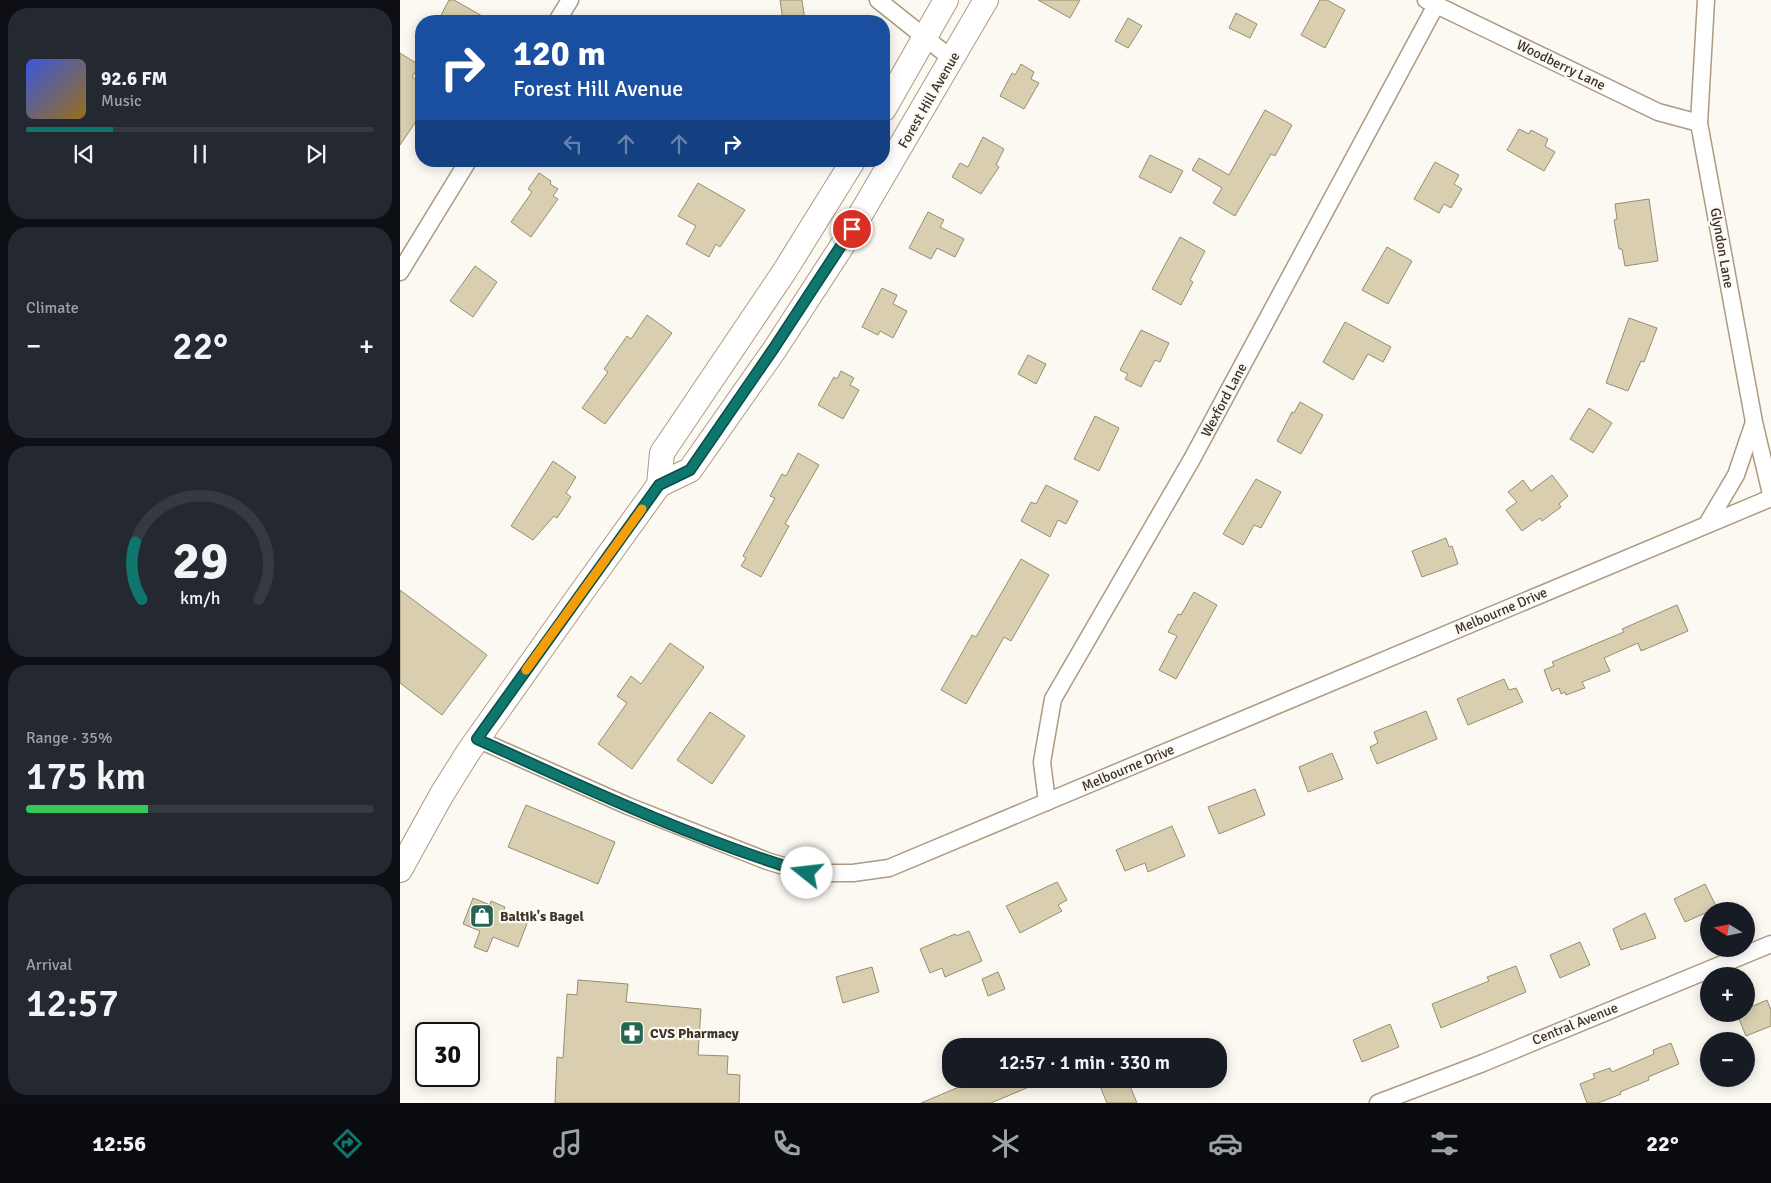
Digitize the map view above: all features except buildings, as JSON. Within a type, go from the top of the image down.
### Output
[{"type":"main road","points":[[890,99],[946,0]]},
{"type":"main road","name":"Forest Hill Avenue","points":[[890,165],[986,0]]},
{"type":"main road","points":[[659,485],[662,452],[784,272],[850,167]]},
{"type":"main road","name":"Forest Hill Avenue","points":[[400,870],[442,794],[477,739],[659,485],[690,470],[847,238],[889,167]]},
{"type":"street","points":[[561,15],[570,0]]},
{"type":"street","points":[[878,0],[952,59]]},
{"type":"street","name":"Glyndon Lane","points":[[1706,0],[1700,123],[1754,422],[1771,496]]},
{"type":"street","name":"Woodberry Lane","points":[[1431,3],[1658,112],[1700,123]]},
{"type":"street","name":"Wexford Lane","points":[[1047,802],[1042,762],[1053,699],[1192,459],[1431,3]]},
{"type":"street","points":[[400,272],[464,167]]},
{"type":"street","points":[[1707,524],[1736,475],[1754,422]]},
{"type":"street","name":"Melbourne Drive","points":[[477,739],[628,806],[767,861],[807,873],[852,873],[889,868],[1771,496]]},
{"type":"street","name":"Central Avenue","points":[[1378,1103],[1771,944]]},
{"type":"slow traffic","points":[[526,670],[642,509]]},
{"type":"place","name":"Baltik's Bagel","points":[[482,916]]},
{"type":"place","name":"CVS Pharmacy","points":[[632,1033]]},
{"type":"route","points":[[807,873],[767,861],[628,806],[477,739],[659,485],[690,470],[774,348],[852,229]]}]
